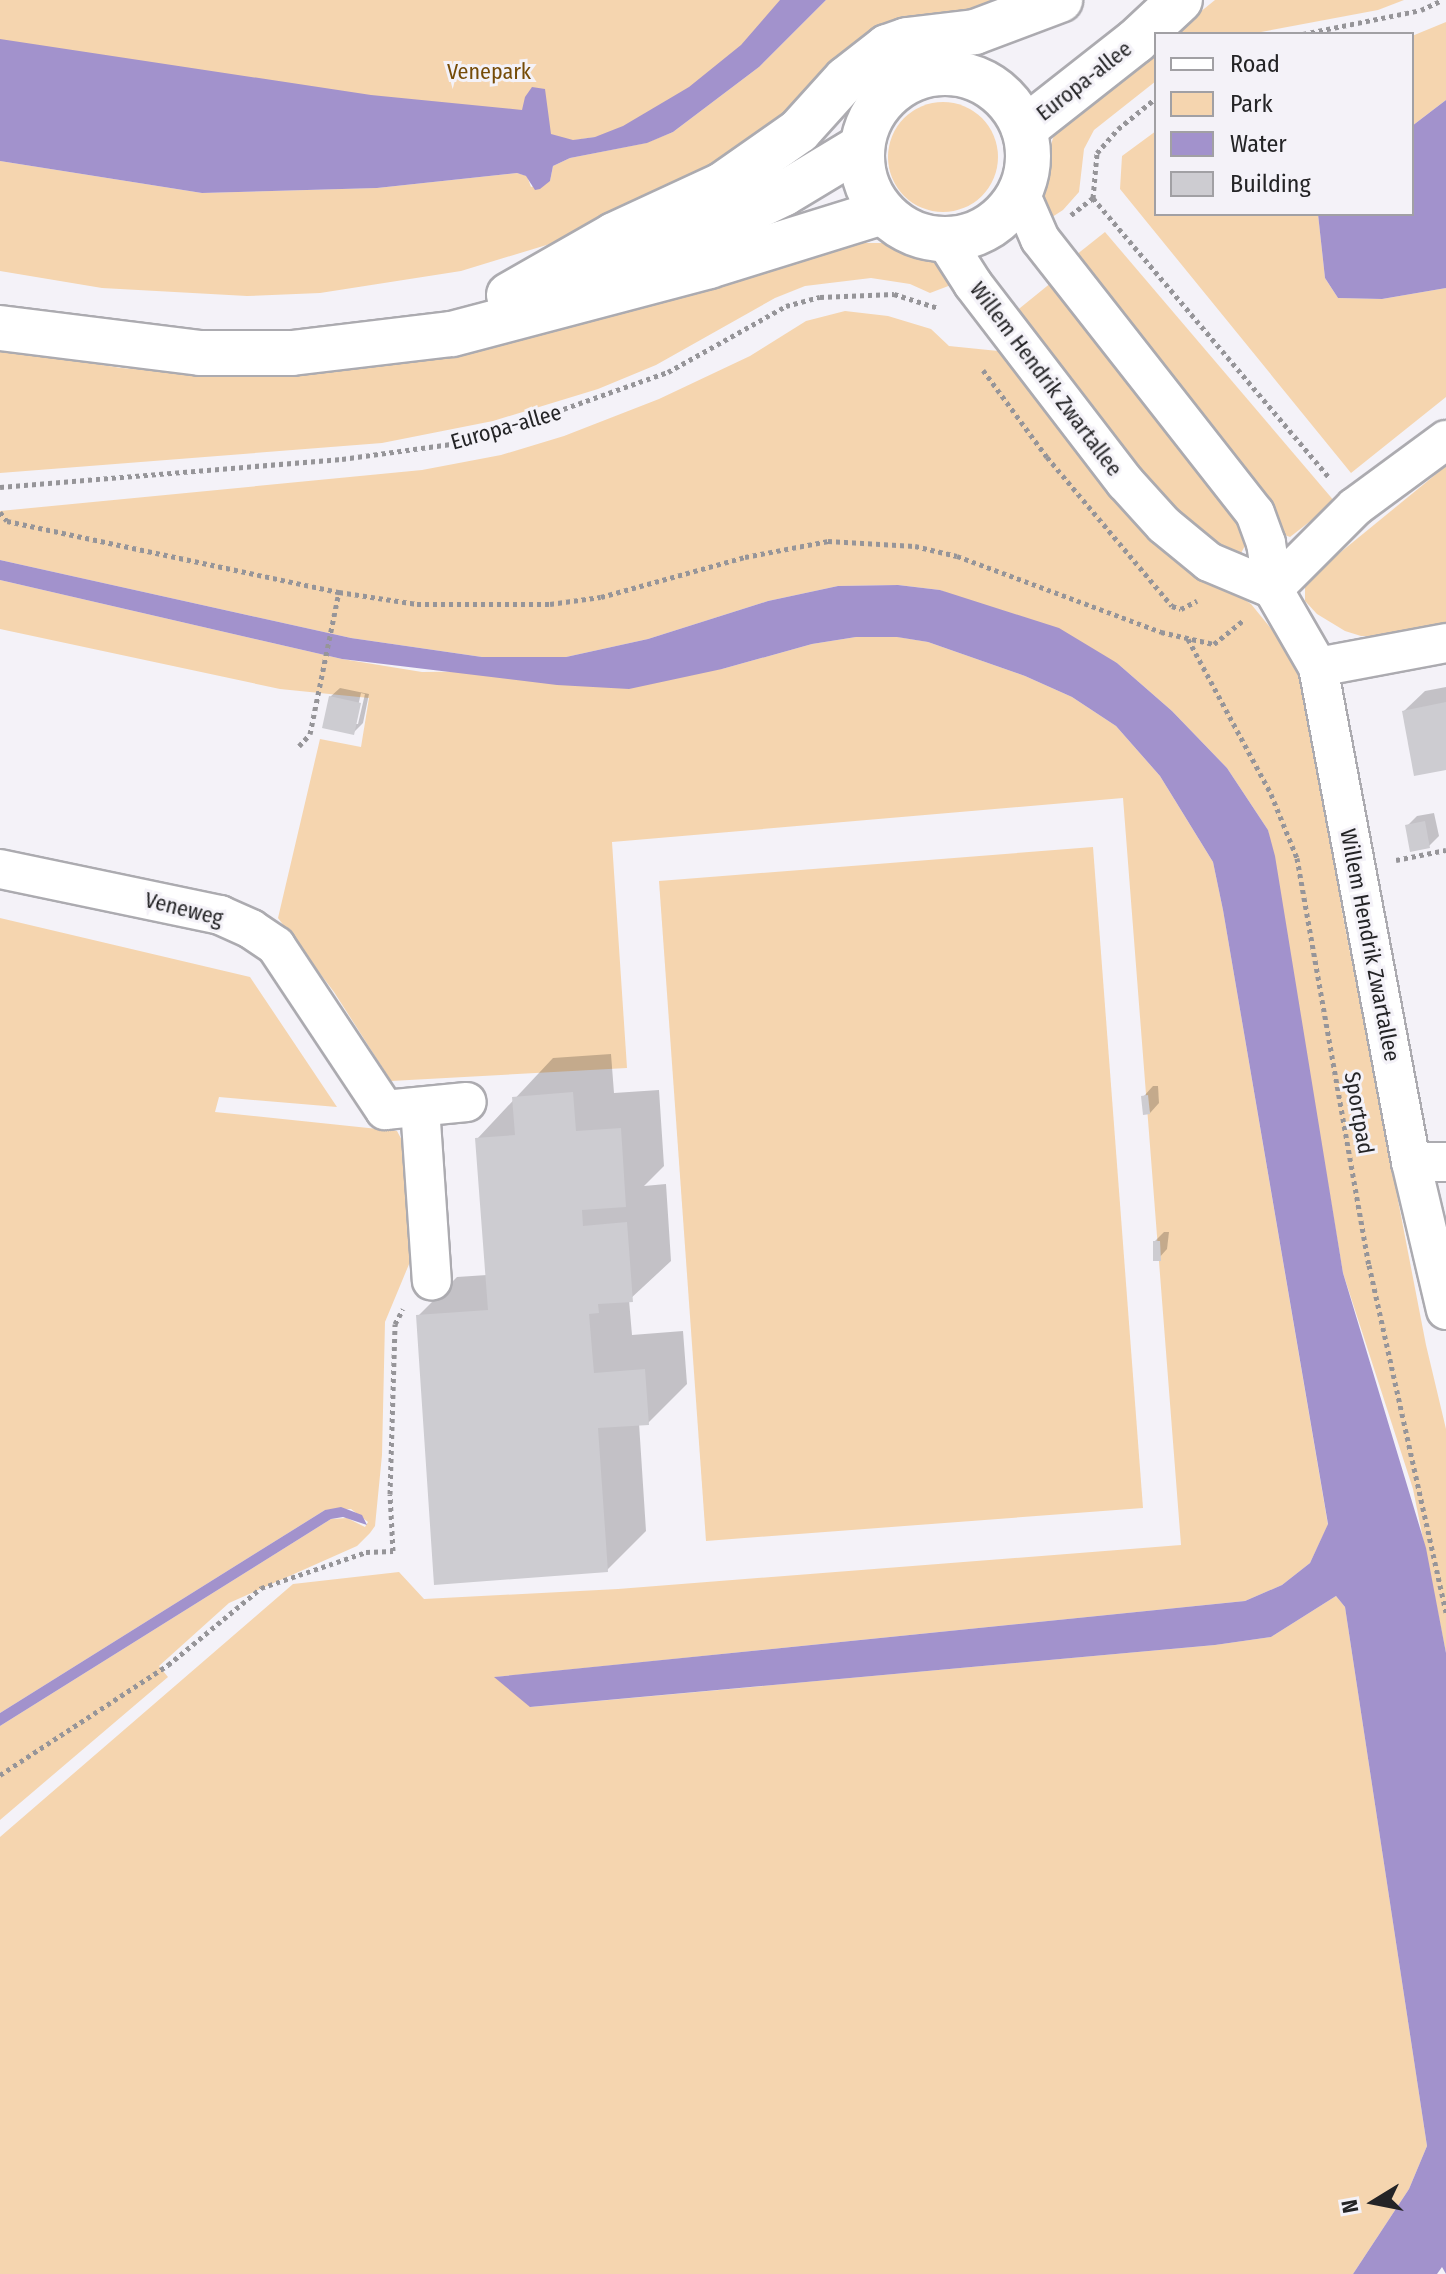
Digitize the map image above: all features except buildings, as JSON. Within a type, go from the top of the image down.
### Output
[{"type":"main road","points":[[972,77],[1062,0]]},
{"type":"main road","points":[[509,295],[614,235],[722,185],[799,131],[846,79],[887,47],[907,40],[975,32],[1062,0]]},
{"type":"main road","name":"Europa-allee","points":[[1024,129],[1136,41],[1180,0]]},
{"type":"main road","points":[[948,72],[972,77],[995,88],[1013,106],[1024,129],[1028,150],[1027,172],[1020,193],[1004,216],[981,232],[945,240],[911,233],[882,212],[870,194],[863,172],[861,147],[875,110],[902,84],[924,75],[948,72]]},
{"type":"main road","points":[[0,304],[205,326],[293,326],[443,309],[509,295],[696,236],[783,194],[861,147]]},
{"type":"main road","points":[[0,328],[200,353],[292,353],[425,338],[518,320],[709,266],[882,212]]},
{"type":"street","name":"Willem Hendrik Zwartallee","points":[[1020,193],[1040,239],[1255,513],[1266,543],[1273,589],[1318,667],[1356,868],[1428,1162],[1446,1310]]},
{"type":"street","name":"Willem Hendrik Zwartallee","points":[[945,240],[973,284],[1115,469],[1164,525],[1209,562],[1273,589]]},
{"type":"street","points":[[1273,589],[1355,507],[1446,440]]},
{"type":"street","points":[[1318,667],[1446,643]]},
{"type":"street","name":"Veneweg","points":[[0,869],[220,915],[251,929],[276,946],[385,1110],[467,1102]]},
{"type":"street","points":[[420,1107],[432,1281]]},
{"type":"path","points":[[1313,32],[1421,10],[1442,0]]},
{"type":"path","points":[[1154,100],[1118,129],[1097,153],[1093,198],[1355,507]]},
{"type":"path","name":"Europa-allee","points":[[0,487],[342,459],[473,441],[668,372],[786,306],[820,297],[894,294],[938,308]]},
{"type":"path","points":[[0,512],[7,521],[339,592],[417,604],[550,604],[647,586],[793,545],[828,541],[887,543],[957,556],[1187,638],[1214,644],[1260,607],[1273,589]]},
{"type":"path","points":[[299,746],[310,734],[339,592]]},
{"type":"path","name":"Sportpad","points":[[1187,638],[1271,794],[1297,858],[1369,1265],[1446,1613]]},
{"type":"path","points":[[1356,868],[1446,850]]},
{"type":"path","points":[[0,1775],[168,1665],[261,1588],[366,1552],[393,1551],[390,1494],[395,1324],[412,1293],[432,1281]]},
{"type":"green space","name":"Venepark","points":[[0,0],[810,0],[637,131],[533,146],[0,86]]},
{"type":"green space","points":[[826,0],[1016,0],[769,139],[596,230],[461,271],[320,293],[247,296],[102,288],[0,271],[0,161],[202,193],[377,188],[517,173],[527,176],[531,187],[550,181],[553,166],[570,158],[646,143],[673,132],[759,67]]},
{"type":"green space","points":[[1215,0],[1404,0],[1378,10],[1261,32],[1175,32]]},
{"type":"green space","points":[[1446,22],[1446,100],[1414,124],[1414,35]]},
{"type":"green space","points":[[1154,48],[1154,83],[1094,130],[1084,149],[1079,192],[1063,210],[1046,221],[1043,173],[1053,138],[1063,122]]},
{"type":"green space","points":[[943,102],[964,106],[982,118],[994,136],[998,157],[994,178],[982,196],[964,208],[943,212],[922,208],[904,196],[892,178],[888,157],[892,136],[904,118],[922,106]]},
{"type":"green space","points":[[1154,132],[1154,216],[1318,216],[1325,278],[1338,298],[1382,299],[1446,288],[1446,397],[1351,473],[1120,189],[1122,156]]},
{"type":"green space","points":[[1105,232],[1335,502],[1290,537],[1274,531],[1071,259]]},
{"type":"green space","points":[[854,243],[888,243],[931,257],[951,285],[930,293],[910,284],[871,278],[805,286],[775,298],[656,365],[598,389],[493,421],[382,443],[0,473],[0,348],[121,368],[202,374],[305,372],[381,365],[447,356],[528,337]]},
{"type":"green space","points":[[1057,278],[1249,538],[1239,557],[1208,547],[1165,497],[1130,463],[1014,313]]},
{"type":"green space","points":[[845,311],[888,316],[931,329],[949,346],[1008,352],[1177,554],[1251,604],[1296,659],[1310,696],[1342,911],[1426,1345],[1446,1429],[1446,1653],[1413,1489],[1343,1273],[1268,830],[1227,768],[1172,711],[1117,663],[940,590],[898,585],[838,586],[768,601],[648,639],[566,657],[482,657],[351,638],[0,560],[0,511],[422,470],[501,455],[564,436],[659,399],[750,356],[806,321]]},
{"type":"green space","points":[[1446,466],[1446,623],[1378,636],[1361,636],[1345,631],[1317,614],[1305,601],[1305,585],[1309,578]]},
{"type":"green space","points":[[0,580],[342,659],[422,672],[722,669],[812,644],[856,637],[898,637],[928,642],[1025,676],[1072,697],[1116,726],[1160,776],[1213,862],[1223,910],[1328,1525],[1310,1563],[1282,1585],[1245,1601],[495,1677],[531,1707],[1215,1645],[1271,1637],[1336,1596],[1345,1607],[1427,2146],[1409,2189],[1353,2274],[0,2274],[0,1837],[293,1584],[399,1572],[424,1599],[618,1589],[1181,1545],[1123,798],[612,842],[627,1068],[391,1081],[334,992],[278,918],[320,739],[361,747],[369,698],[280,689],[0,629]]},
{"type":"green space","points":[[1093,847],[1143,1508],[706,1541],[659,881]]},
{"type":"green space","points":[[0,918],[250,977],[337,1107],[219,1097],[215,1112],[397,1131],[405,1146],[412,1257],[385,1322],[382,1455],[375,1526],[370,1533],[357,1546],[229,1603],[159,1666],[168,1677],[0,1820],[0,1726],[331,1519],[347,1518],[365,1527],[368,1522],[351,1509],[325,1510],[0,1713]]},
{"type":"water","points":[[780,0],[826,0],[759,67],[673,132],[647,143],[570,158],[553,166],[550,181],[540,189],[535,190],[526,176],[517,173],[377,188],[202,193],[0,161],[0,39],[371,95],[522,110],[525,97],[532,87],[545,89],[551,134],[573,140],[595,137],[623,126],[689,87],[741,45]]},
{"type":"water","points":[[1446,100],[1446,288],[1382,299],[1338,298],[1325,278],[1318,216],[1414,216],[1414,124]]},
{"type":"water","points":[[0,560],[351,638],[482,657],[566,657],[648,639],[768,601],[838,586],[898,585],[940,590],[1059,628],[1117,663],[1172,711],[1227,768],[1268,830],[1275,856],[1343,1273],[1426,1548],[1446,1653],[1446,2274],[1442,2267],[1437,2274],[1353,2274],[1409,2189],[1427,2146],[1345,1607],[1336,1596],[1271,1637],[1215,1645],[530,1707],[494,1677],[1245,1601],[1282,1585],[1310,1563],[1328,1524],[1223,910],[1213,862],[1160,776],[1116,726],[1072,697],[1025,676],[928,642],[897,637],[856,637],[812,644],[722,669],[629,689],[557,685],[342,659],[0,580]]},
{"type":"water","points":[[341,1507],[362,1515],[367,1525],[343,1517],[331,1519],[0,1726],[0,1713],[325,1510]]}]
